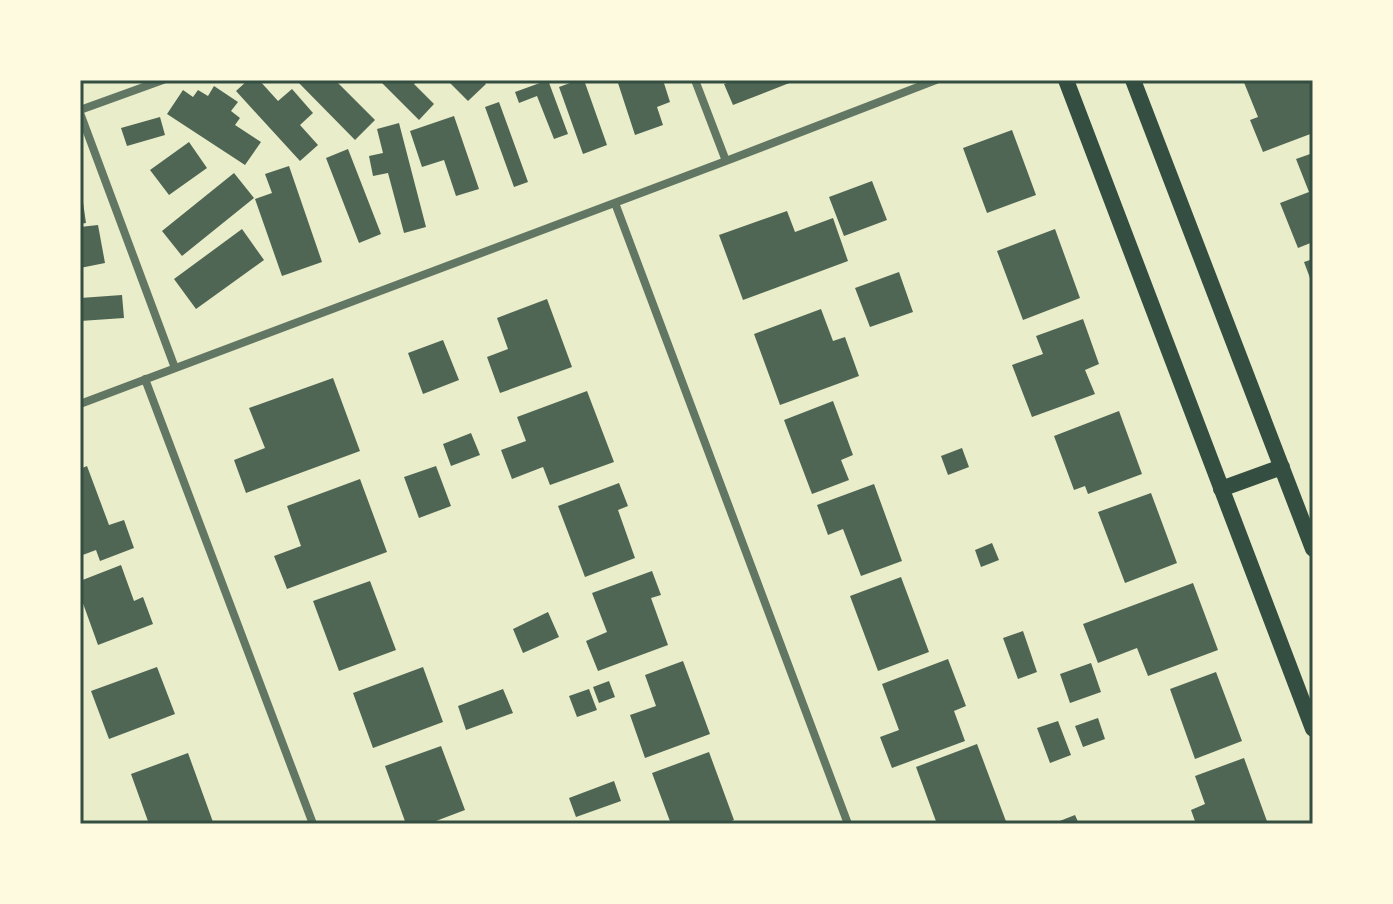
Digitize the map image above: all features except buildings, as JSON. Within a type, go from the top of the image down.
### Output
[{"type":"main road","points":[[1066,80],[1313,729]]},
{"type":"main road","points":[[1133,80],[1313,549]]},
{"type":"main road","points":[[1221,489],[1282,467]]},
{"type":"street","points":[[163,80],[80,112],[175,368]]},
{"type":"street","points":[[695,80],[726,161]]},
{"type":"street","points":[[80,404],[936,80]]},
{"type":"street","points":[[615,203],[848,824]]},
{"type":"street","points":[[145,379],[313,824]]}]
